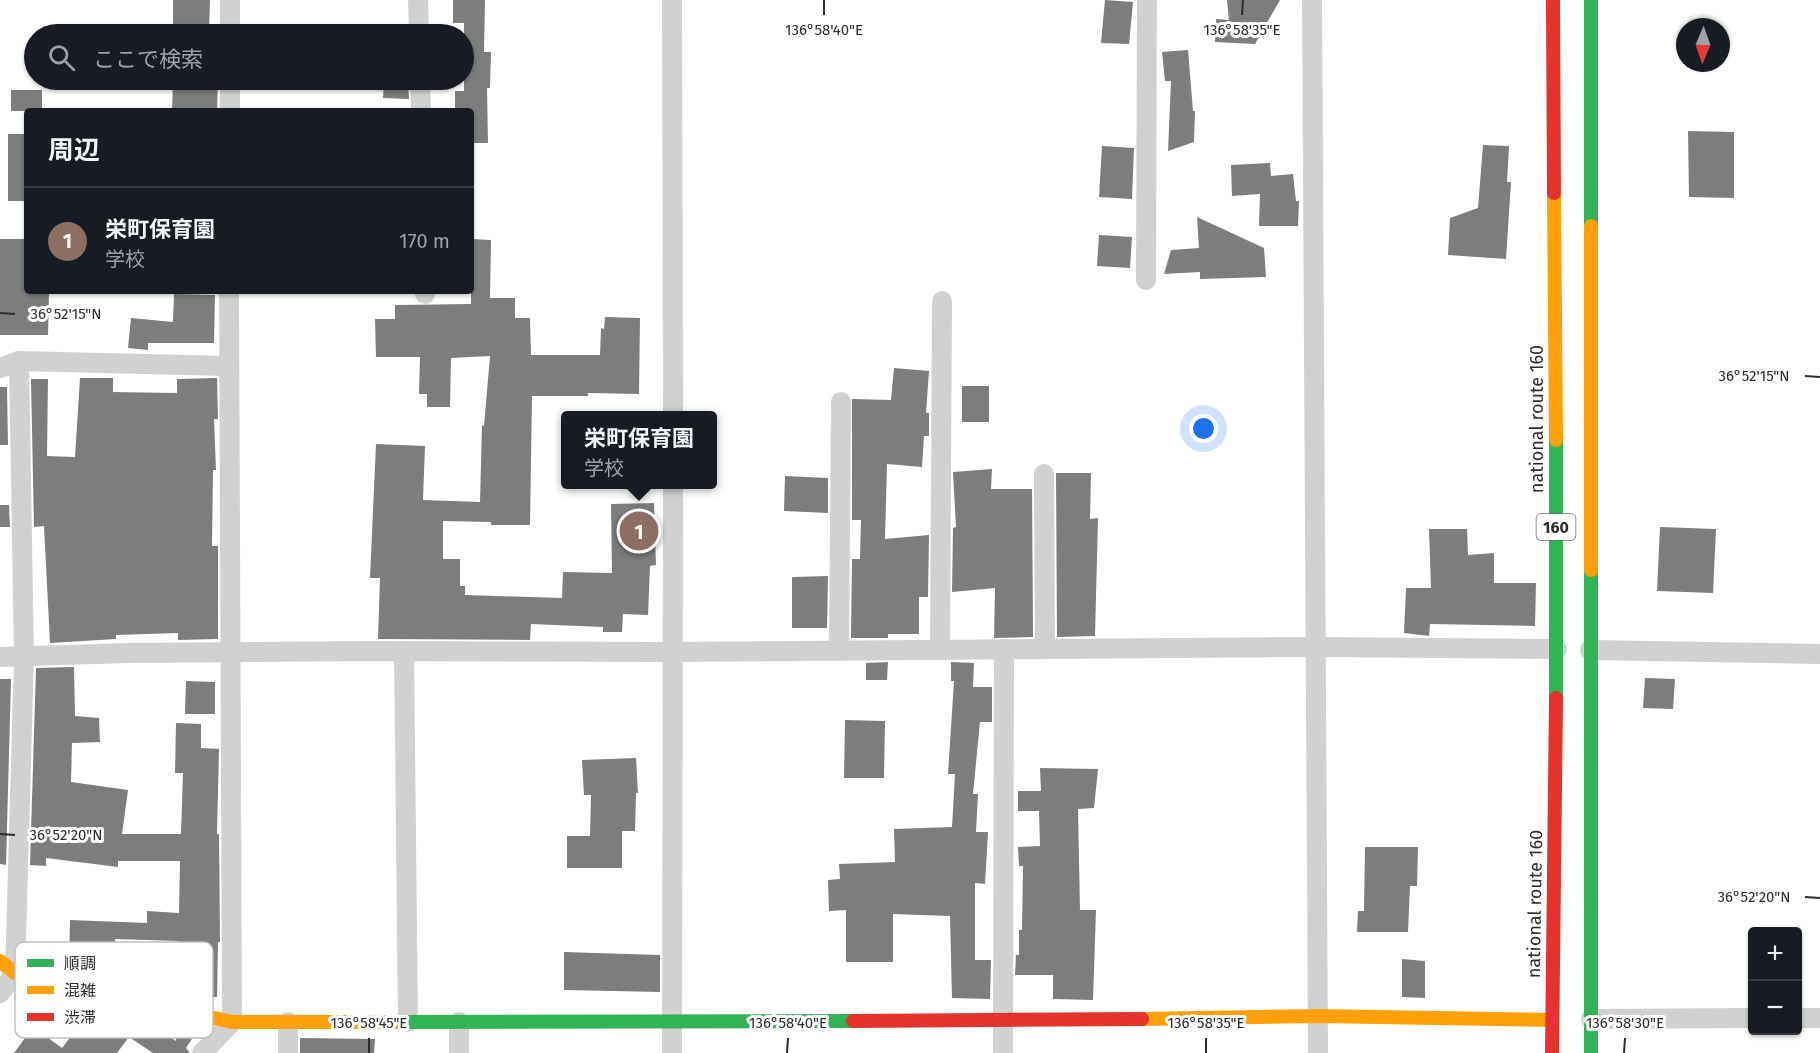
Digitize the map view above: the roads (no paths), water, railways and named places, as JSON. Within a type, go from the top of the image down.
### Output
[{"type":"main road","name":"national route 160","points":[[1552,1053],[1557,649],[1553,0]]},
{"type":"main road","name":"160","points":[[1591,0],[1591,1053]]},
{"type":"main road","points":[[213,1017],[232,1022],[1003,1021],[1318,1017],[1551,1020]]},
{"type":"street","points":[[230,0],[230,24]]},
{"type":"street","points":[[418,0],[419,24]]},
{"type":"street","points":[[672,0],[673,411]]},
{"type":"street","points":[[1146,280],[1147,0]]},
{"type":"street","points":[[1312,0],[1318,1053]]},
{"type":"street","points":[[230,90],[230,108]]},
{"type":"street","points":[[420,90],[421,108]]},
{"type":"street","points":[[202,1053],[232,1022],[229,294]]},
{"type":"street","points":[[940,650],[942,301]]},
{"type":"street","points":[[0,368],[19,361],[228,366]]},
{"type":"street","points":[[0,993],[7,967],[24,657],[19,361]]},
{"type":"street","points":[[839,651],[841,402]]},
{"type":"street","points":[[1044,474],[1045,649]]},
{"type":"street","points":[[672,1053],[673,489]]},
{"type":"street","points":[[0,657],[404,651],[674,652],[1316,647],[1557,649]]},
{"type":"street","points":[[1003,1053],[1004,649]]},
{"type":"street","points":[[1590,650],[1820,654]]},
{"type":"street","points":[[404,651],[408,1022]]},
{"type":"street","points":[[1591,1019],[1748,1018]]},
{"type":"street","points":[[1802,1018],[1820,1018]]},
{"type":"street","points":[[288,1022],[288,1053]]},
{"type":"street","points":[[459,1022],[459,1053]]},
{"type":"place","name":"栄町保育園","points":[[639,531]]}]
